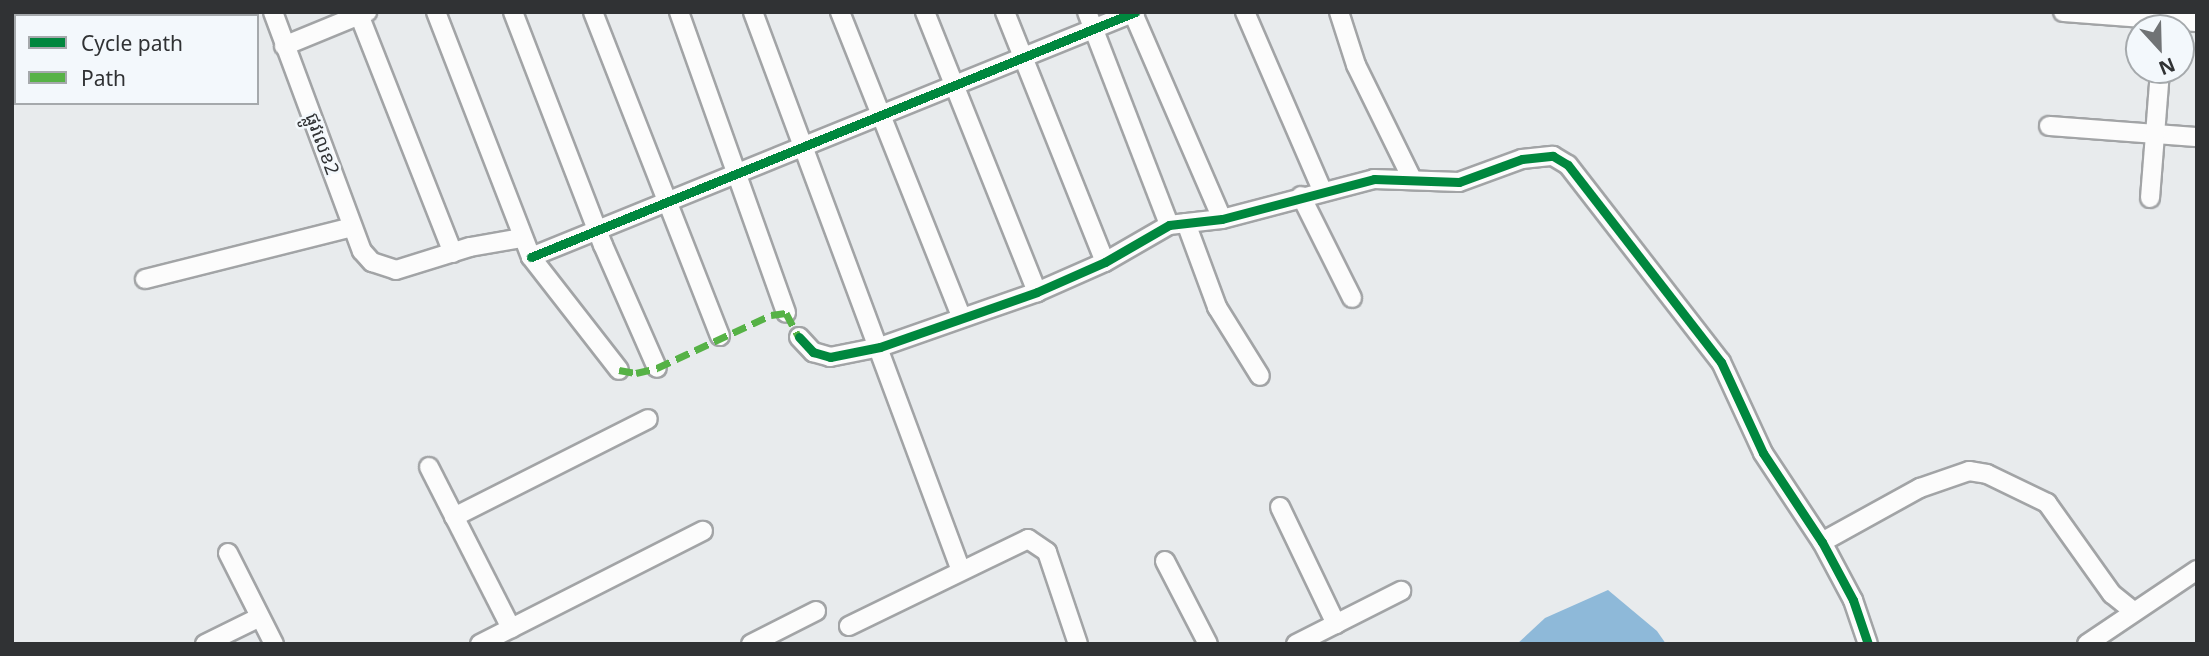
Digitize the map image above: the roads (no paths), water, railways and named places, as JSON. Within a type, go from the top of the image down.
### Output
[{"type":"street","name":"ផ្លូវលេខ2","points":[[273,12],[362,251],[382,268],[410,268],[453,253]]},
{"type":"street","points":[[436,12],[531,257],[619,370]]},
{"type":"street","points":[[513,12],[597,229],[657,368]]},
{"type":"street","points":[[593,12],[720,336]]},
{"type":"street","points":[[679,12],[786,313]]},
{"type":"street","points":[[753,12],[880,347],[960,568]]},
{"type":"street","points":[[840,12],[962,318]]},
{"type":"street","points":[[925,12],[1037,292]]},
{"type":"street","points":[[1005,12],[1105,262]]},
{"type":"street","points":[[1087,12],[1178,224],[1217,306],[1260,376]]},
{"type":"street","points":[[1245,12],[1322,190]]},
{"type":"street","points":[[1339,12],[1356,65],[1411,177]]},
{"type":"street","points":[[2063,12],[2125,17]]},
{"type":"street","points":[[284,46],[362,13],[453,253],[522,238]]},
{"type":"street","points":[[531,257],[805,147],[952,83],[1134,13],[1222,219]]},
{"type":"street","points":[[2150,198],[2159,84]]},
{"type":"street","points":[[2049,126],[2197,137]]},
{"type":"street","points":[[799,337],[813,352],[830,357],[880,347],[1037,292],[1105,262],[1178,224],[1222,219],[1322,190],[1411,177],[1459,182],[1539,154],[1553,156],[1568,165],[1715,353],[1763,453],[1822,542],[1853,600],[1868,644]]},
{"type":"street","points":[[1301,196],[1352,298]]},
{"type":"street","points":[[145,279],[352,227]]},
{"type":"street","points":[[454,517],[648,419]]},
{"type":"street","points":[[429,467],[511,628]]},
{"type":"street","points":[[1822,542],[1920,488],[1969,471],[1987,474],[2047,503],[2112,594],[2132,610]]},
{"type":"street","points":[[1280,507],[1336,624]]},
{"type":"street","points":[[480,644],[703,531]]},
{"type":"street","points":[[849,626],[960,568],[1028,539],[1047,552],[1078,644]]},
{"type":"street","points":[[228,553],[274,644]]},
{"type":"street","points":[[1165,561],[1208,644]]},
{"type":"street","points":[[2087,644],[2132,610],[2197,570]]},
{"type":"street","points":[[1296,644],[1401,591]]},
{"type":"street","points":[[751,644],[816,611]]},
{"type":"street","points":[[205,644],[260,617]]},
{"type":"water","points":[[1608,590],[1657,631],[1666,644],[1517,644],[1545,618]]}]
